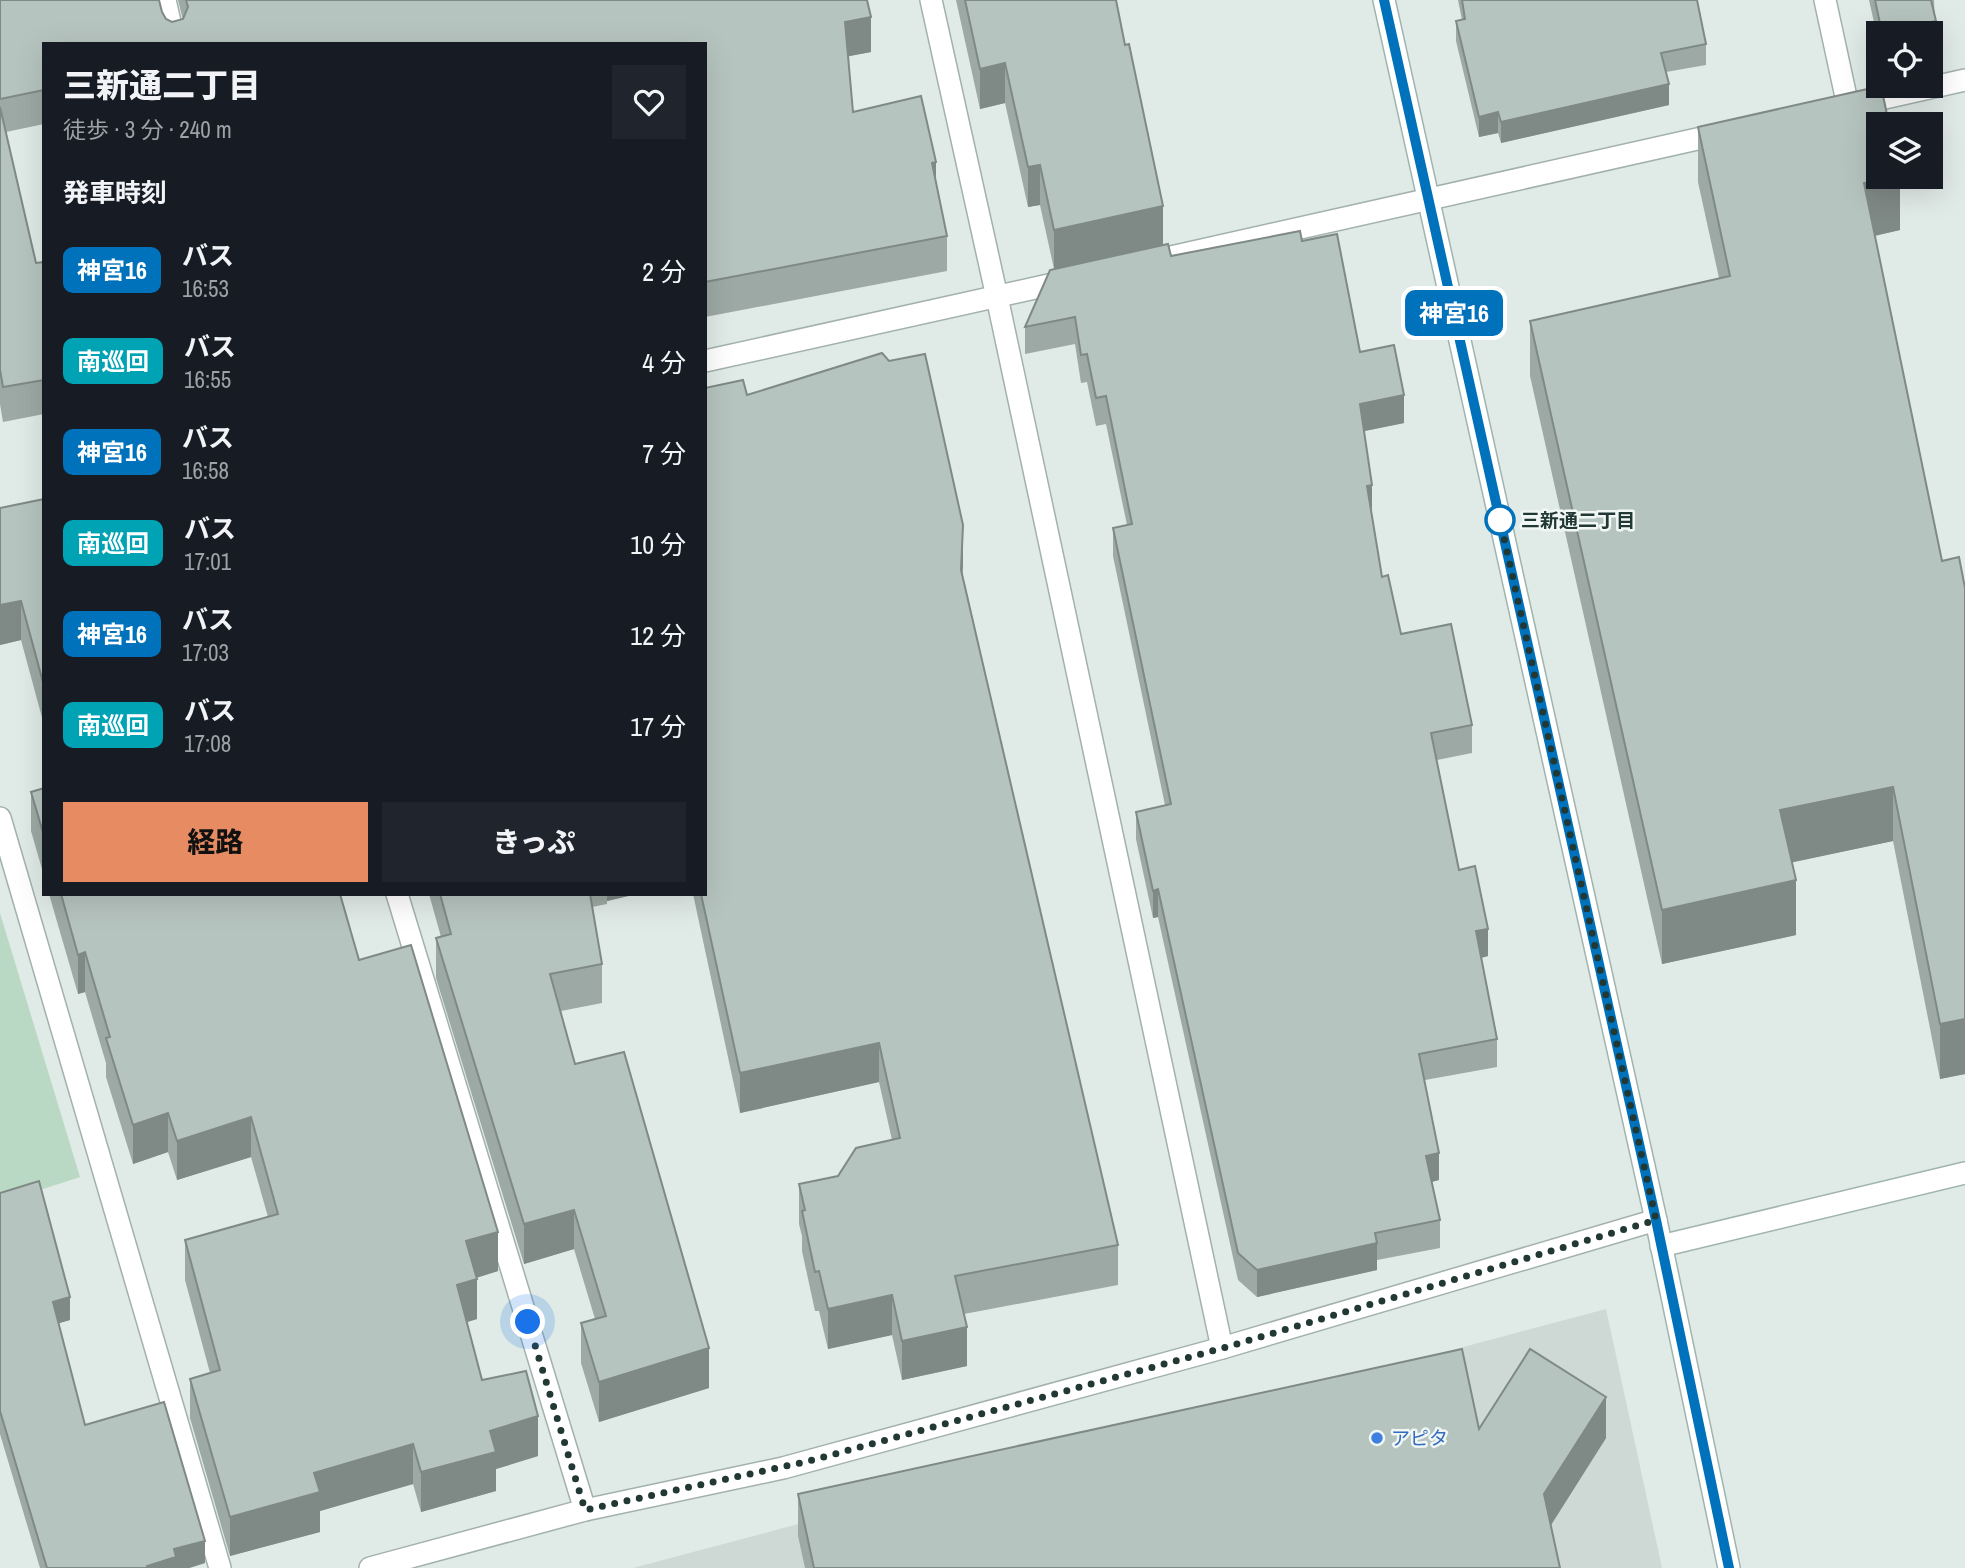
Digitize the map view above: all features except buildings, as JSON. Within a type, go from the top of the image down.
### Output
[{"type":"street","points":[[165,0],[175,42]]},
{"type":"street","points":[[931,0],[1223,1348]]},
{"type":"street","points":[[1384,0],[1656,1220],[1730,1568]]},
{"type":"street","points":[[1825,0],[1842,107],[1965,80]]},
{"type":"street","points":[[1145,263],[1740,130]]},
{"type":"street","points":[[707,361],[1091,275]]},
{"type":"street","points":[[0,818],[220,1568]]},
{"type":"street","points":[[398,896],[585,1510]]},
{"type":"street","points":[[1661,1246],[1965,1173]]},
{"type":"street","points":[[370,1568],[585,1510],[783,1468],[1223,1348],[1656,1220]]},
{"type":"shaded area","name":"アピタ","points":[[1606,1309],[1662,1568],[633,1568]]},
{"type":"green space","points":[[0,913],[80,1177],[0,1203]]},
{"type":"bus line","name":"神宮16","points":[[1384,0],[1656,1220],[1729,1568]]},
{"type":"place","name":"三新通二丁目","points":[[1500,520]]},
{"type":"place","name":"アピタ","points":[[1377,1438]]},
{"type":"route","points":[[528,1322],[585,1510],[809,1461],[1223,1348],[1656,1220],[1500,520]]}]
